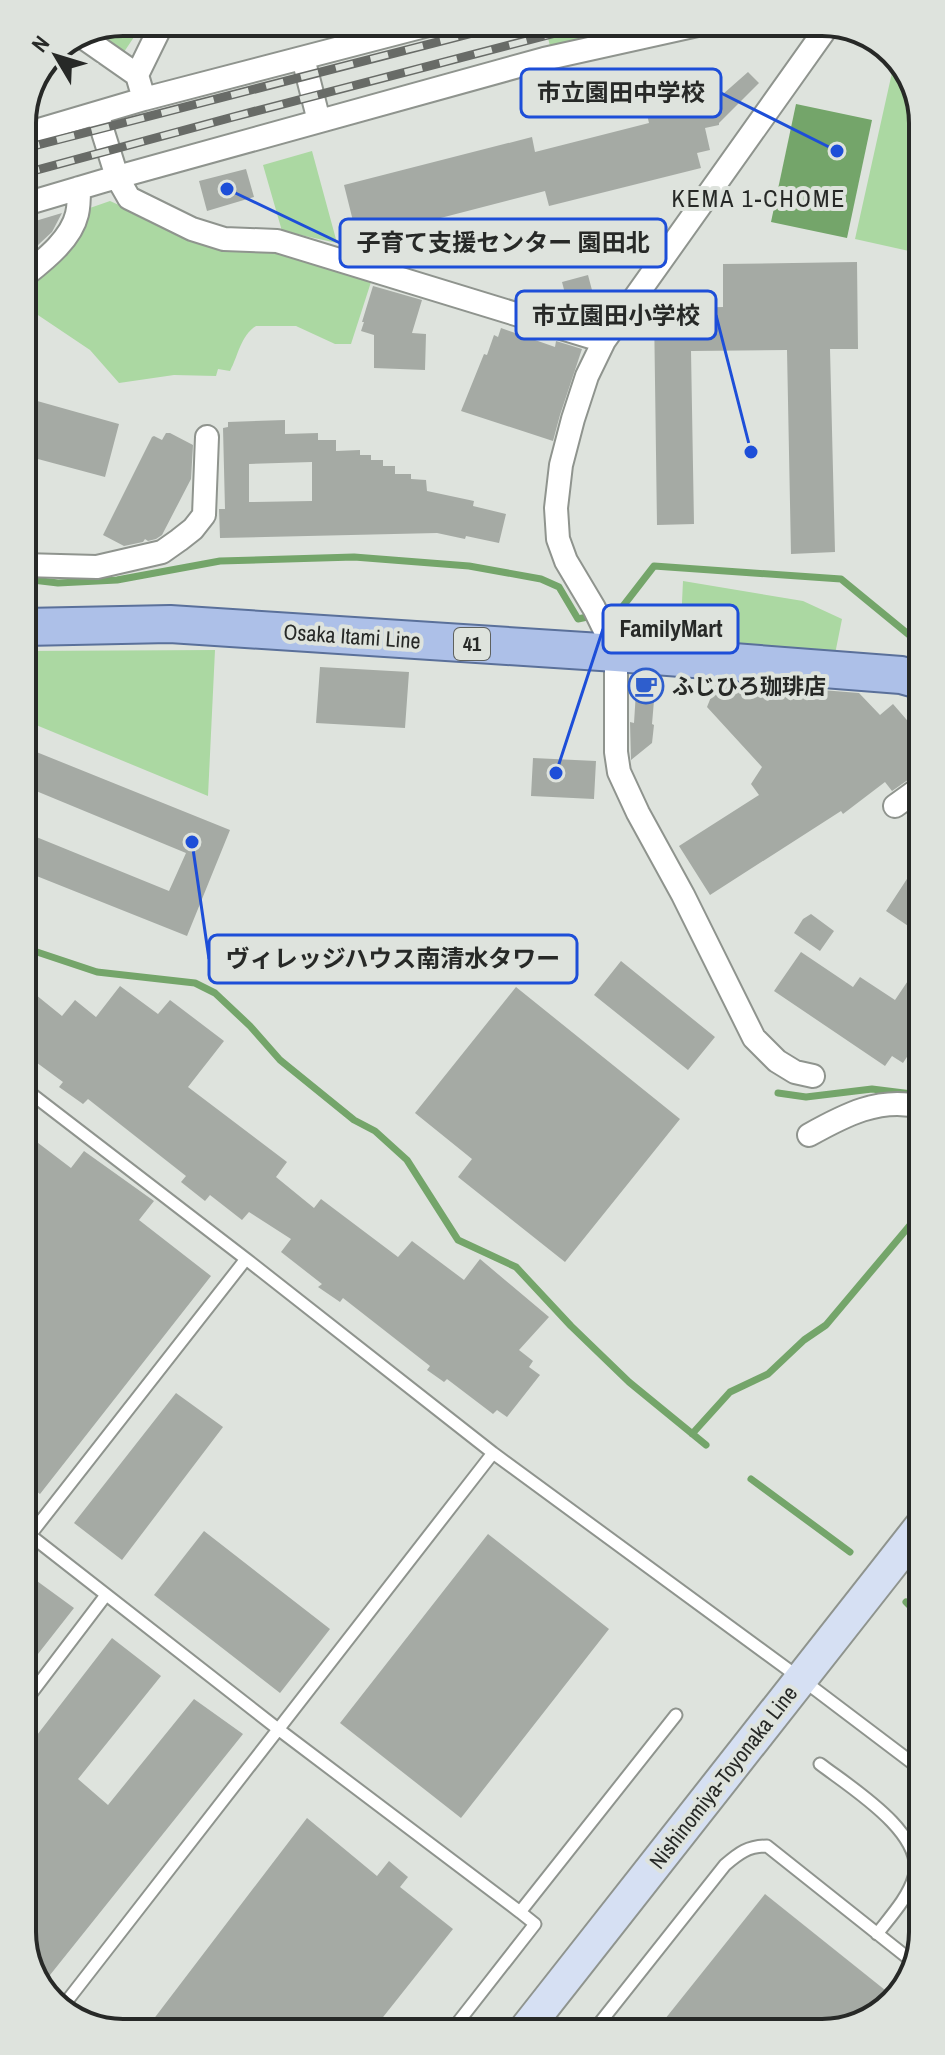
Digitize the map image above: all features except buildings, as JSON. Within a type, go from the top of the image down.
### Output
[{"type":"main road","name":"Osaka Itami Line","points":[[36,627],[170,624],[616,653],[909,677]]},
{"type":"main road","name":"Nishinomiya-Toyonaka Line","points":[[534,2019],[909,1541]]},
{"type":"street","points":[[137,75],[156,36]]},
{"type":"street","points":[[36,131],[144,99],[387,36]]},
{"type":"street","points":[[36,201],[544,59],[648,36]]},
{"type":"street","points":[[813,1076],[795,1072],[777,1061],[754,1038],[619,772],[616,752],[616,653],[566,561],[558,539],[556,508],[561,465],[573,419],[587,376],[604,341],[821,36]]},
{"type":"street","points":[[91,43],[137,75],[144,99]]},
{"type":"street","points":[[303,58],[319,121]]},
{"type":"street","points":[[97,113],[117,177],[129,198],[192,229],[224,239],[277,241],[604,341]]},
{"type":"street","points":[[36,267],[69,233],[77,214],[79,188]]},
{"type":"street","points":[[36,565],[97,567],[162,552],[179,540],[204,515],[207,437]]},
{"type":"street","points":[[895,806],[909,796]]},
{"type":"street","points":[[809,1135],[846,1114],[885,1104],[909,1106]]},
{"type":"lane","points":[[36,1097],[493,1453],[909,1760]]},
{"type":"lane","points":[[36,1524],[246,1259]]},
{"type":"lane","points":[[68,1999],[493,1453]]},
{"type":"lane","points":[[36,1540],[535,1924],[461,2019]]},
{"type":"lane","points":[[36,1687],[106,1595]]},
{"type":"lane","points":[[520,1912],[676,1715]]},
{"type":"lane","points":[[820,1764],[889,1818],[909,1843]]},
{"type":"lane","points":[[603,2019],[725,1865],[743,1850],[757,1846],[767,1846],[905,1956]]},
{"type":"lane","points":[[877,1934],[909,1888]]},
{"type":"shaded area","points":[[135,36],[122,55],[100,40]]},
{"type":"shaded area","points":[[548,36],[592,36],[550,46]]},
{"type":"shaded area","points":[[892,72],[904,95],[908,112],[909,251],[855,239]]},
{"type":"shaded area","points":[[796,104],[872,120],[847,238],[771,222]]},
{"type":"shaded area","points":[[312,151],[337,243],[282,231],[263,165]]},
{"type":"shaded area","points":[[110,201],[215,248],[276,250],[368,279],[371,282],[351,344],[335,344],[296,326],[256,326],[243,340],[230,371],[218,369],[216,376],[174,375],[119,383],[90,350],[36,314],[36,268],[87,209]]},
{"type":"shaded area","points":[[683,581],[803,601],[842,619],[835,654],[712,646],[681,623]]},
{"type":"shaded area","points":[[215,650],[208,796],[36,725],[36,651]]},
{"type":"waterway","points":[[36,580],[58,583],[117,580],[220,561],[354,557],[469,566],[541,579],[559,587],[578,619],[620,610],[654,566],[841,579],[909,635]]},
{"type":"waterway","points":[[36,952],[97,972],[195,983],[215,993],[280,1060],[354,1120],[375,1131],[407,1160],[458,1240],[516,1267],[629,1382],[706,1445]]},
{"type":"waterway","points":[[778,1093],[806,1097],[872,1089],[909,1094]]},
{"type":"waterway","points":[[692,1434],[730,1392],[768,1374],[804,1340],[826,1325],[909,1226]]},
{"type":"waterway","points":[[751,1479],[850,1552]]},
{"type":"waterway","points":[[906,1602],[909,1605]]},
{"type":"railway","points":[[36,145],[461,36]]},
{"type":"railway","points":[[36,170],[544,36]]},
{"type":"place","name":"市立園田中学校","points":[[837,151]]},
{"type":"place","name":"子育て支援センター 園田北","points":[[227,189]]},
{"type":"place","name":"市立園田小学校","points":[[751,452]]},
{"type":"place","name":"ふじひろ珈琲店","points":[[646,686]]},
{"type":"place","name":"FamilyMart","points":[[556,773]]},
{"type":"place","name":"ヴィレッジハウス南清水タワー","points":[[192,842]]},
{"type":"district","name":"KEMA 1-CHOME","points":[[759,199]]}]
